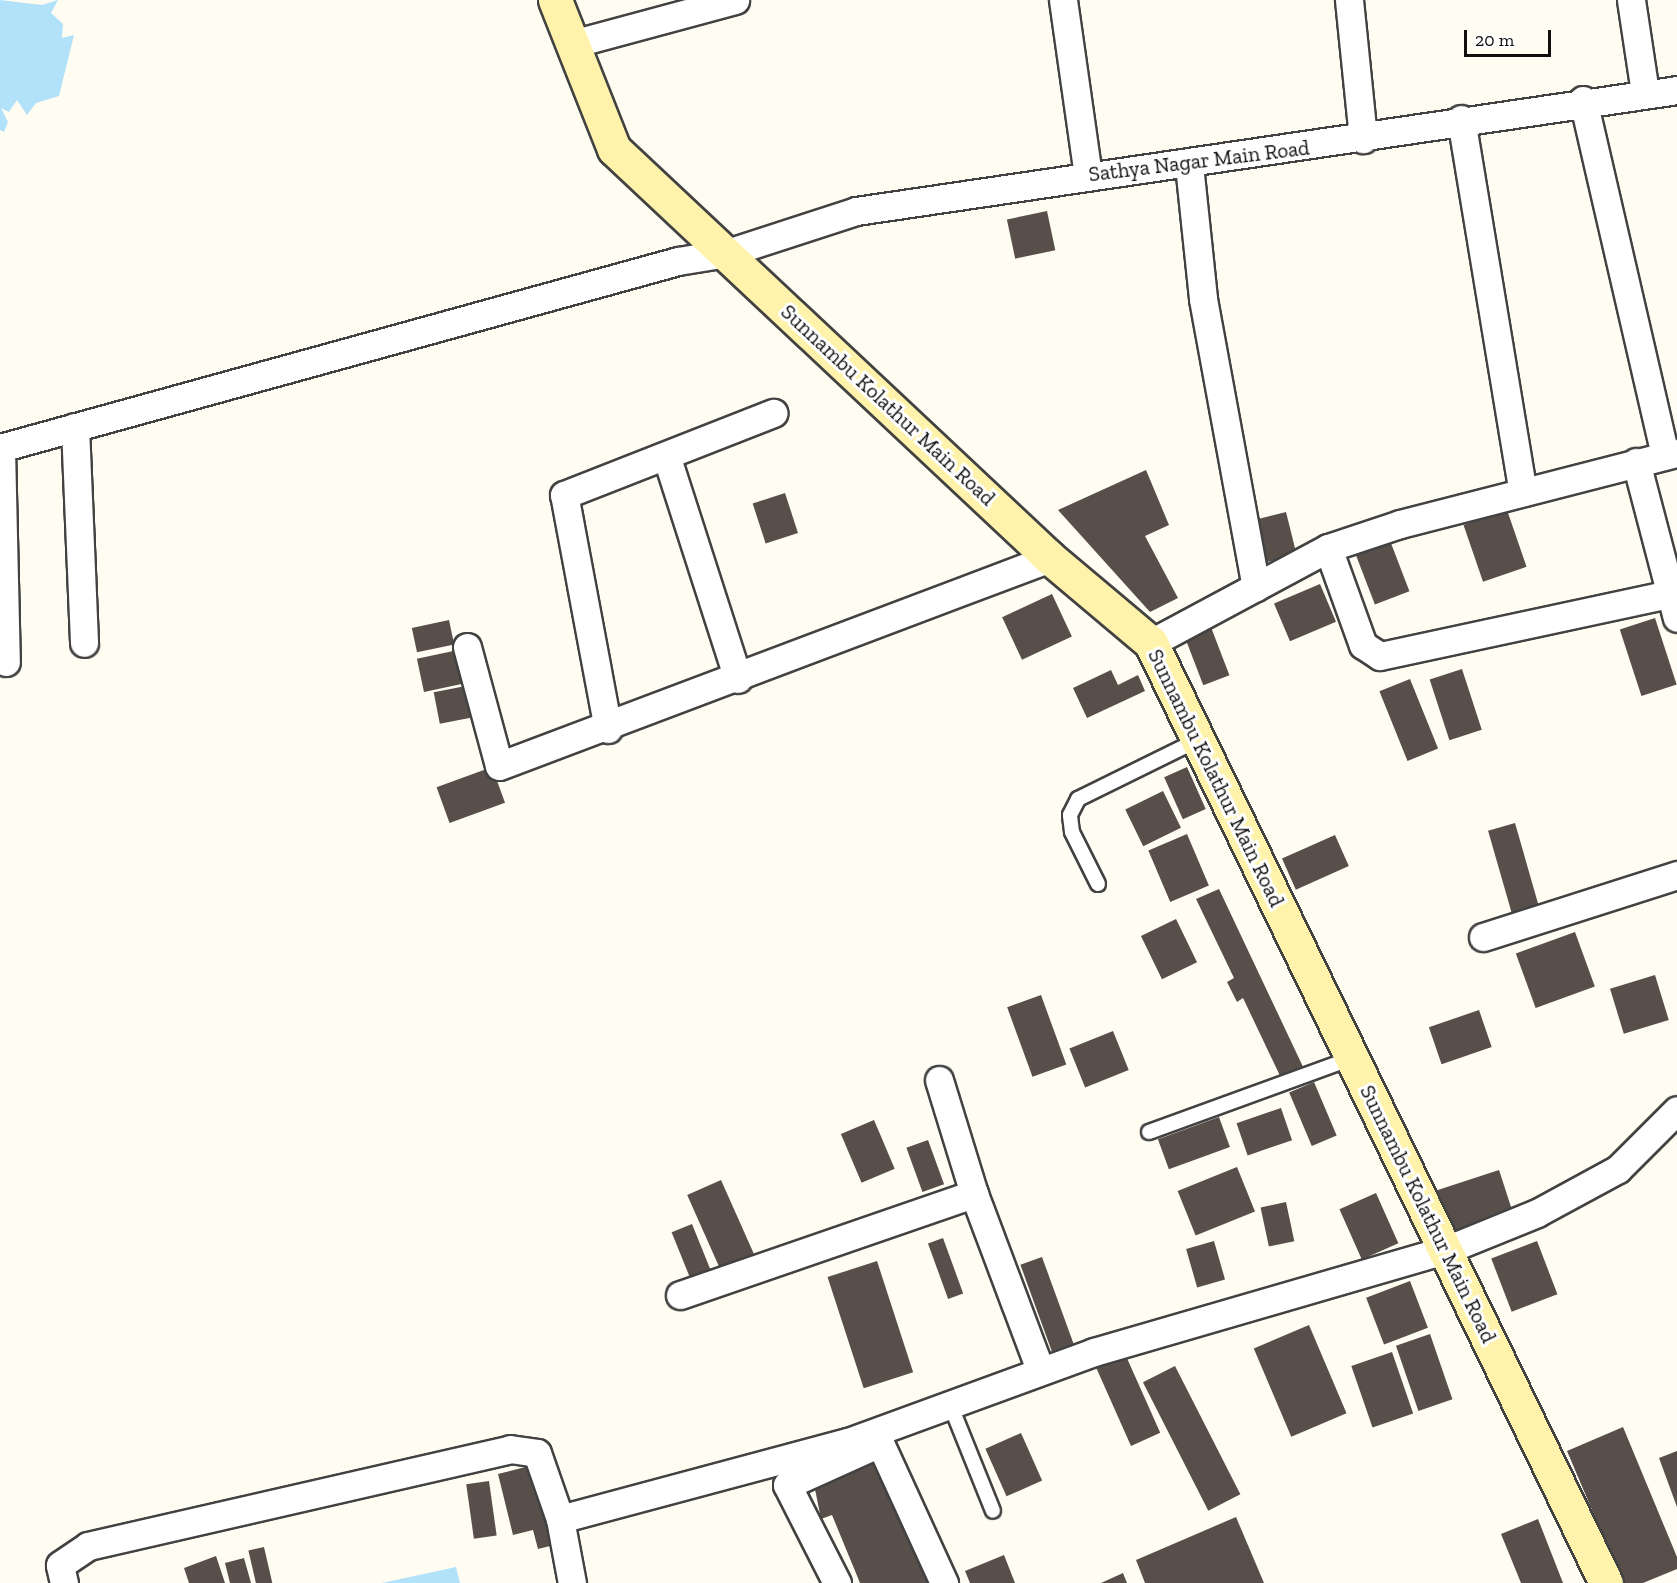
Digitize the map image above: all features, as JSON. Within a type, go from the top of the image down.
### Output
[{"type":"street","name":"Sunnambu Kolathur Main Road","points":[[555,0],[614,149],[1050,558],[1151,643],[1606,1583]]},
{"type":"street","points":[[572,44],[735,0]]},
{"type":"street","points":[[1063,0],[1088,176]]},
{"type":"street","points":[[1349,0],[1363,139]]},
{"type":"street","points":[[1631,0],[1644,93]]},
{"type":"street","name":"Sathya Nagar Main Road","points":[[0,448],[727,253],[856,211],[1088,176],[1189,165],[1363,139],[1461,119],[1583,100],[1677,90]]},
{"type":"street","points":[[1151,643],[1328,549],[1523,492],[1671,454],[1583,100]]},
{"type":"street","points":[[1461,119],[1523,492]]},
{"type":"street","points":[[1189,165],[1205,310],[1256,587]]},
{"type":"street","points":[[608,729],[564,495],[667,458],[773,413]]},
{"type":"street","points":[[75,428],[84,643]]},
{"type":"street","points":[[0,448],[6,662]]},
{"type":"street","points":[[667,458],[738,679]]},
{"type":"street","points":[[1328,549],[1363,645],[1380,656],[1673,606],[1636,462]]},
{"type":"street","points":[[467,647],[500,766],[608,729],[1050,558]]},
{"type":"street","points":[[1483,937],[1677,875]]},
{"type":"street","points":[[939,1080],[974,1194],[1040,1370]]},
{"type":"street","points":[[560,1518],[848,1442],[1040,1370],[1335,1278],[1446,1250],[1538,1213],[1618,1169],[1677,1110]]},
{"type":"street","points":[[680,1294],[974,1194]]},
{"type":"street","points":[[837,1583],[787,1485],[880,1443],[944,1583]]},
{"type":"street","points":[[64,1583],[60,1565],[88,1546],[510,1449],[537,1453],[560,1518],[572,1583]]},
{"type":"lane","points":[[1098,884],[1072,832],[1070,814],[1078,799],[1198,740]]},
{"type":"lane","points":[[1149,1132],[1352,1058]]},
{"type":"lane","points":[[950,1404],[993,1511]]},
{"type":"water","points":[[0,0],[42,5],[58,0],[51,13],[63,24],[62,38],[74,35],[59,96],[36,103],[27,115],[17,100],[9,112],[1,108],[8,122],[4,132],[0,130]]},
{"type":"water","points":[[456,1567],[460,1583],[382,1583]]},
{"type":"building","points":[[1047,211],[1055,250],[1015,259],[1007,220]]},
{"type":"building","points":[[1146,470],[1169,525],[1145,536],[1178,598],[1150,612],[1058,510]]},
{"type":"building","points":[[785,493],[798,533],[766,543],[753,504]]},
{"type":"building","points":[[1507,510],[1527,567],[1483,582],[1464,525]]},
{"type":"building","points":[[1286,512],[1297,555],[1258,564],[1247,522]]},
{"type":"building","points":[[1389,538],[1409,591],[1375,604],[1354,551]]},
{"type":"building","points":[[1320,584],[1336,622],[1290,641],[1274,604]]},
{"type":"building","points":[[1052,594],[1072,637],[1022,660],[1002,617]]},
{"type":"building","points":[[1655,618],[1677,685],[1641,696],[1620,629]]},
{"type":"building","points":[[449,620],[454,644],[417,652],[412,628]]},
{"type":"building","points":[[1209,622],[1229,675],[1203,685],[1183,632]]},
{"type":"building","points":[[458,650],[465,683],[424,692],[417,659]]},
{"type":"building","points":[[1462,669],[1482,730],[1449,740],[1430,680]]},
{"type":"building","points":[[1111,670],[1118,685],[1138,675],[1145,691],[1087,718],[1073,688]]},
{"type":"building","points":[[1410,679],[1438,749],[1407,761],[1379,691]]},
{"type":"building","points":[[471,685],[477,716],[440,724],[434,692]]},
{"type":"building","points":[[492,767],[505,803],[450,823],[437,787]]},
{"type":"building","points":[[1187,767],[1206,809],[1183,819],[1164,777]]},
{"type":"building","points":[[1163,791],[1181,828],[1143,846],[1125,809]]},
{"type":"building","points":[[1515,823],[1539,907],[1512,914],[1488,831]]},
{"type":"building","points":[[1187,834],[1209,886],[1170,902],[1148,850]]},
{"type":"building","points":[[1335,835],[1349,866],[1296,890],[1282,859]]},
{"type":"building","points":[[1219,889],[1305,1071],[1283,1082],[1243,998],[1237,1002],[1227,982],[1234,978],[1196,899]]},
{"type":"building","points":[[1176,919],[1197,962],[1162,979],[1141,936]]},
{"type":"building","points":[[1575,932],[1595,987],[1536,1008],[1516,954]]},
{"type":"building","points":[[1655,975],[1669,1020],[1624,1034],[1610,989]]},
{"type":"building","points":[[1041,995],[1066,1065],[1032,1077],[1007,1007]]},
{"type":"building","points":[[1479,1010],[1492,1047],[1442,1064],[1429,1027]]},
{"type":"building","points":[[1113,1031],[1129,1070],[1085,1088],[1069,1049]]},
{"type":"building","points":[[1314,1082],[1337,1135],[1312,1146],[1289,1093]]},
{"type":"building","points":[[1281,1108],[1292,1140],[1248,1155],[1237,1123]]},
{"type":"building","points":[[1219,1117],[1230,1147],[1169,1169],[1158,1139]]},
{"type":"building","points":[[874,1120],[895,1169],[862,1183],[841,1134]]},
{"type":"building","points":[[928,1140],[944,1184],[922,1192],[906,1148]]},
{"type":"building","points":[[1237,1167],[1255,1212],[1196,1235],[1178,1191]]},
{"type":"building","points":[[1499,1170],[1514,1217],[1448,1238],[1432,1192]]},
{"type":"building","points":[[721,1180],[758,1264],[725,1279],[687,1195]]},
{"type":"building","points":[[1376,1193],[1398,1243],[1362,1260],[1339,1209]]},
{"type":"building","points":[[1286,1202],[1294,1241],[1269,1247],[1261,1207]]},
{"type":"building","points":[[692,1224],[712,1274],[692,1282],[672,1232]]},
{"type":"building","points":[[943,1238],[963,1293],[948,1299],[928,1243]]},
{"type":"building","points":[[1214,1241],[1225,1279],[1197,1287],[1186,1249]]},
{"type":"building","points":[[1537,1241],[1557,1294],[1512,1312],[1491,1259]]},
{"type":"building","points":[[1042,1257],[1077,1354],[1056,1362],[1020,1265]]},
{"type":"building","points":[[877,1261],[913,1372],[864,1388],[828,1277]]},
{"type":"building","points":[[1410,1281],[1428,1328],[1384,1345],[1366,1298]]},
{"type":"building","points":[[1309,1325],[1347,1413],[1291,1437],[1254,1348]]},
{"type":"building","points":[[1430,1334],[1452,1399],[1418,1411],[1396,1346]]},
{"type":"building","points":[[1122,1347],[1160,1433],[1131,1446],[1093,1360]]},
{"type":"building","points":[[1392,1352],[1413,1413],[1373,1427],[1351,1366]]},
{"type":"building","points":[[1175,1366],[1240,1494],[1208,1511],[1143,1382]]},
{"type":"building","points":[[1623,1427],[1677,1557],[1677,1569],[1643,1583],[1623,1583],[1567,1451]]},
{"type":"building","points":[[1021,1433],[1042,1481],[1007,1496],[985,1449]]},
{"type":"building","points":[[1677,1451],[1677,1507],[1659,1458]]},
{"type":"building","points":[[875,1458],[920,1565],[928,1562],[931,1583],[860,1583],[832,1515],[821,1519],[814,1484]]},
{"type":"building","points":[[533,1465],[554,1545],[538,1549],[533,1530],[513,1535],[498,1474]]},
{"type":"building","points":[[489,1481],[497,1535],[474,1539],[466,1484]]},
{"type":"building","points":[[1236,1517],[1264,1583],[1145,1583],[1136,1560]]},
{"type":"building","points":[[1538,1519],[1563,1583],[1521,1583],[1501,1534]]},
{"type":"building","points":[[264,1547],[272,1583],[256,1583],[248,1551]]},
{"type":"building","points":[[1004,1555],[1015,1583],[970,1583],[965,1571]]},
{"type":"building","points":[[216,1556],[225,1583],[189,1583],[184,1568]]},
{"type":"building","points":[[244,1558],[251,1583],[230,1583],[225,1563]]},
{"type":"building","points":[[1123,1573],[1127,1583],[1101,1583]]}]
